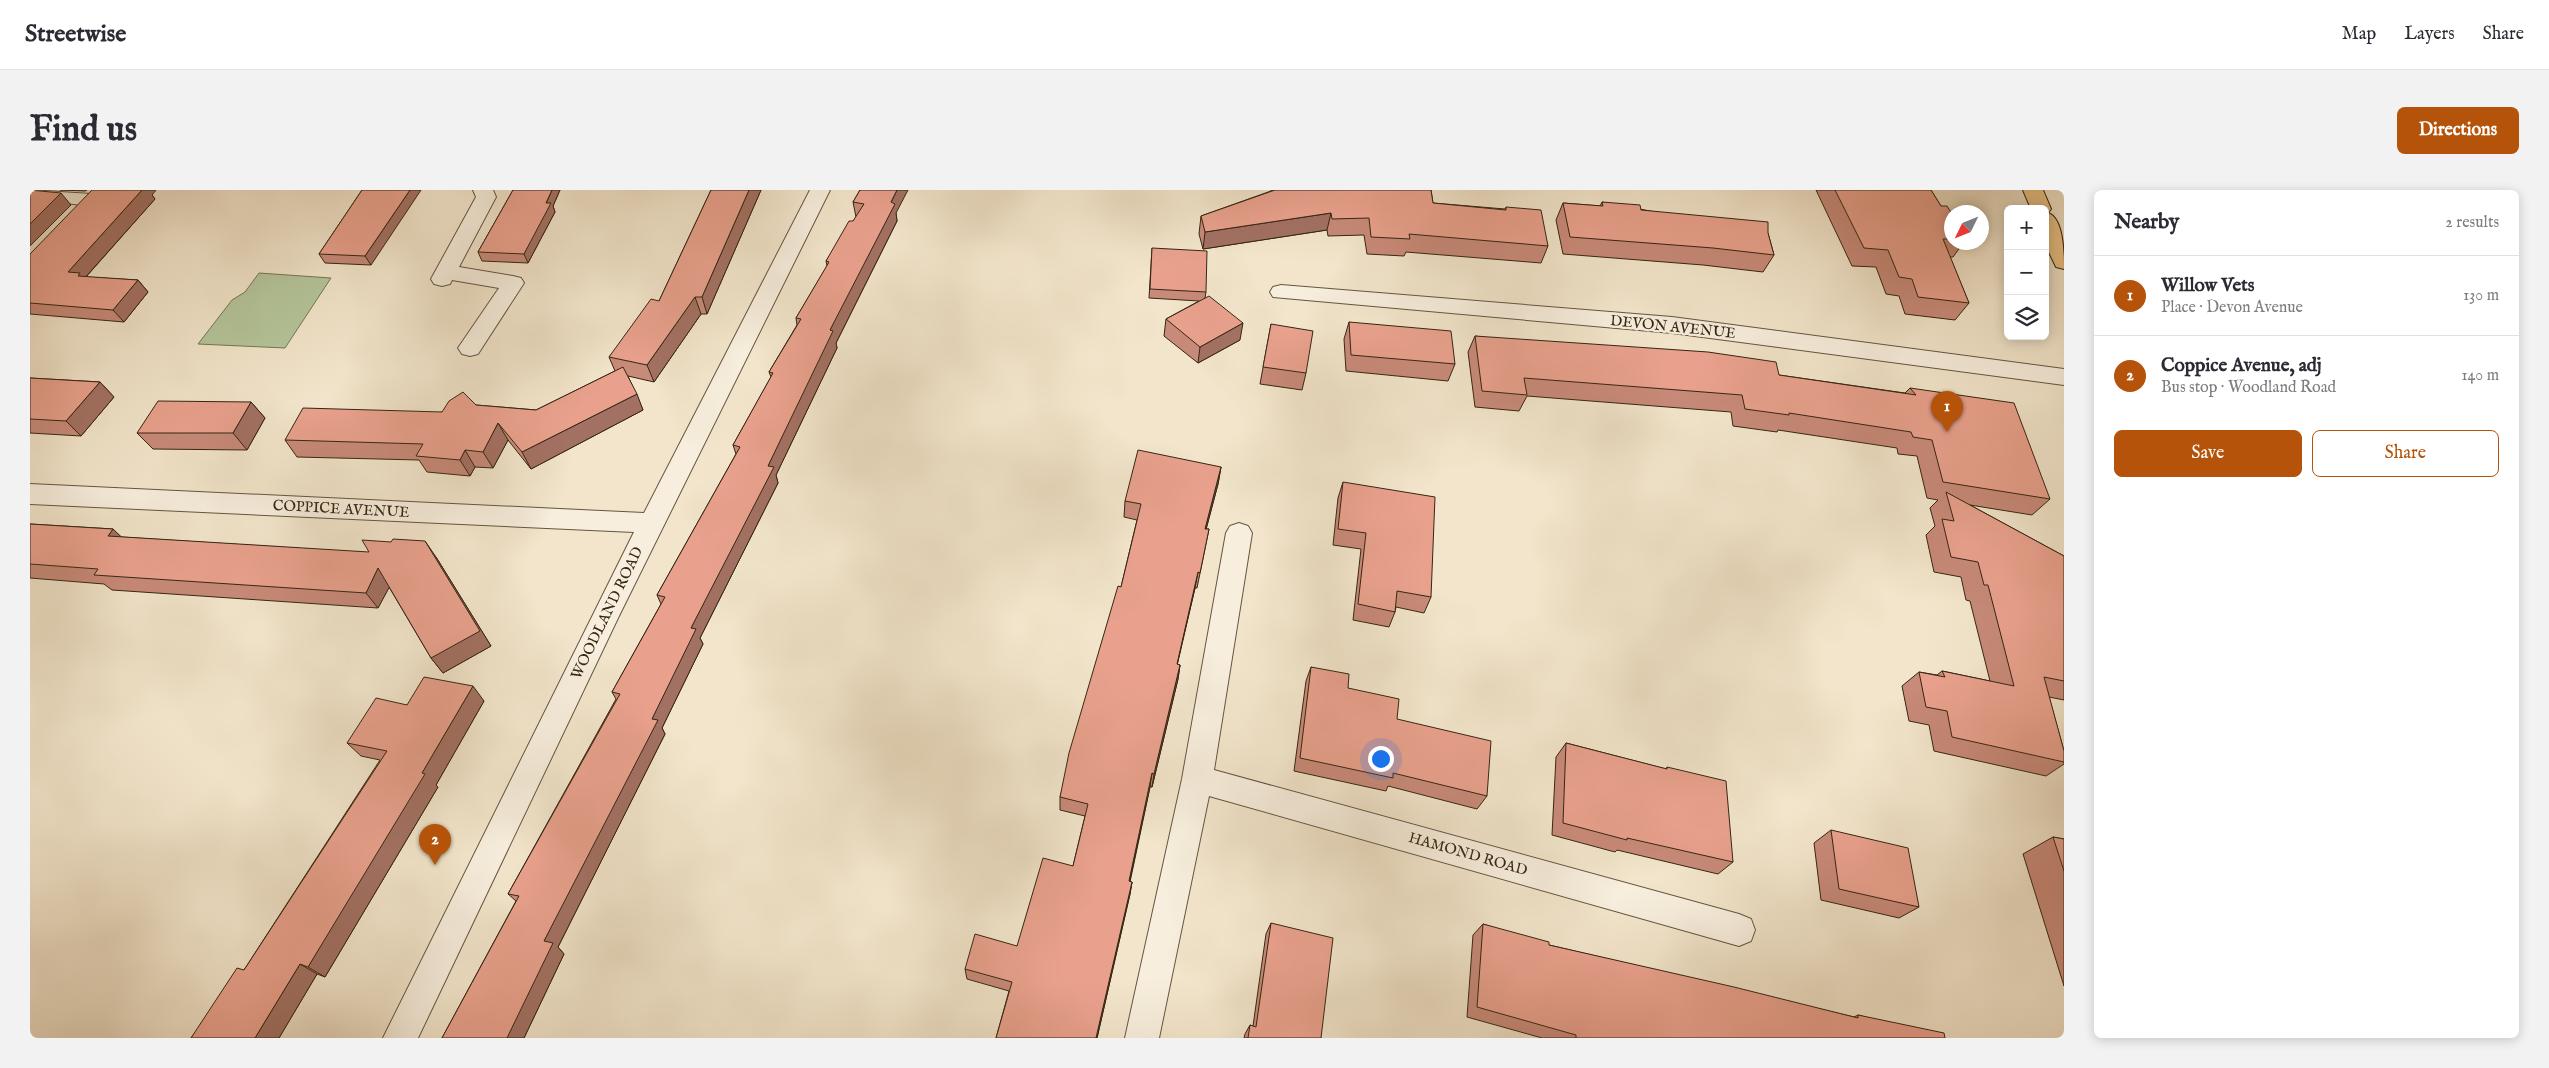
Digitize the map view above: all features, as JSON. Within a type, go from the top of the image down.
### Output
[{"type":"main road","points":[[2033,190],[2039,205]]},
{"type":"main road","points":[[2049,227],[2063,256]]},
{"type":"street","points":[[470,348],[513,283],[444,276],[486,197],[483,190]]},
{"type":"street","name":"WOODLAND ROAD","points":[[400,1038],[652,523],[820,190]]},
{"type":"street","points":[[30,193],[96,195]]},
{"type":"street","points":[[71,220],[96,195]]},
{"type":"street","name":"DEVON AVENUE","points":[[1281,292],[1672,325],[2064,377]]},
{"type":"street","name":"COPPICE AVENUE","points":[[30,494],[652,523]]},
{"type":"street","points":[[1142,1038],[1197,778],[1239,533]]},
{"type":"street","name":"HAMOND ROAD","points":[[1197,778],[1739,930]]},
{"type":"green space","points":[[259,273],[331,278],[285,348],[198,344],[232,300],[245,292]]},
{"type":"building","points":[[30,190],[61,193],[30,224]]},
{"type":"building","points":[[92,190],[142,190],[68,272],[80,273],[78,276],[138,280],[113,310],[30,303],[30,254]]},
{"type":"building","points":[[362,190],[410,190],[365,256],[319,254]]},
{"type":"building","points":[[513,190],[552,190],[546,203],[551,203],[524,254],[478,252]]},
{"type":"building","points":[[711,190],[749,190],[702,297],[695,297],[647,365],[609,357],[651,299],[659,301]]},
{"type":"building","points":[[860,190],[897,190],[891,202],[895,204],[830,330],[833,331],[768,466],[774,467],[691,628],[696,629],[652,719],[658,720],[544,941],[553,943],[507,1038],[442,1038],[519,896],[508,894],[620,694],[612,692],[665,597],[657,595],[740,447],[733,445],[773,373],[769,372],[801,319],[796,318],[829,262],[826,261],[849,221],[853,221],[864,204],[853,202]]},
{"type":"building","points":[[1275,190],[1431,190],[1433,203],[1506,210],[1506,207],[1541,210],[1548,246],[1409,234],[1410,239],[1371,237],[1369,218],[1332,219],[1331,213],[1205,232],[1201,216]]},
{"type":"building","points":[[1835,190],[1931,190],[1941,206],[1944,206],[1944,250],[1947,250],[1969,303],[1918,297],[1912,279],[1899,277],[1888,250],[1864,248]]},
{"type":"building","points":[[1602,202],[1640,205],[1641,210],[1768,222],[1768,233],[1774,255],[1713,248],[1570,237],[1563,203],[1603,206]]},
{"type":"building","points":[[1152,248],[1207,251],[1206,292],[1150,289]]},
{"type":"building","points":[[1209,296],[1243,323],[1200,347],[1166,319]]},
{"type":"building","points":[[1349,322],[1451,331],[1455,364],[1351,355]]},
{"type":"building","points":[[1271,324],[1313,331],[1306,373],[1263,367]]},
{"type":"building","points":[[1475,336],[1708,352],[1776,362],[1779,375],[1916,395],[1910,388],[2014,403],[2050,499],[1943,482],[1932,440],[1913,437],[1911,432],[1789,413],[1789,415],[1745,409],[1742,395],[1524,378],[1527,395],[1482,391]]},
{"type":"building","points":[[623,367],[637,394],[522,452],[498,423],[483,452],[465,450],[460,460],[416,456],[423,444],[285,440],[303,408],[442,412],[449,401],[463,392],[476,405],[536,410]]},
{"type":"building","points":[[30,378],[100,382],[66,421],[30,419]]},
{"type":"building","points":[[158,401],[251,402],[233,433],[137,433]]},
{"type":"building","points":[[1138,450],[1221,467],[1205,529],[1209,529],[1200,573],[1198,572],[1177,664],[1180,665],[1154,774],[1152,773],[1129,881],[1132,882],[1096,1038],[996,1038],[1012,982],[965,969],[975,934],[1017,946],[1043,858],[1073,866],[1088,804],[1060,797],[1069,753],[1118,586],[1121,587],[1141,504],[1125,501]]},
{"type":"building","points":[[1343,482],[1435,497],[1431,597],[1397,591],[1395,612],[1358,604],[1366,533],[1338,529]]},
{"type":"building","points":[[1946,492],[2064,556],[2064,681],[2044,677],[2064,751],[2064,762],[1952,737],[1947,711],[1926,707],[1919,672],[1945,677],[1942,671],[2014,686],[1988,585],[1984,585],[1978,562],[1951,557],[1942,519],[1954,521]]},
{"type":"building","points":[[30,524],[113,529],[108,536],[369,552],[362,540],[391,542],[393,539],[425,541],[480,631],[431,658],[378,568],[366,593],[94,575],[98,569],[30,564]]},
{"type":"building","points":[[1311,667],[1349,674],[1348,688],[1399,699],[1397,719],[1491,741],[1487,796],[1393,773],[1393,778],[1300,758]]},
{"type":"building","points":[[424,677],[473,686],[422,773],[425,774],[308,967],[300,964],[255,1038],[191,1038],[237,968],[244,970],[387,751],[347,743],[376,698],[407,705]]},
{"type":"building","points":[[1566,743],[1667,769],[1667,767],[1726,781],[1733,862],[1627,838],[1627,840],[1563,823]]},
{"type":"building","points":[[1831,830],[1908,848],[1919,907],[1839,889]]},
{"type":"building","points":[[2053,837],[2064,839],[2064,871]]},
{"type":"building","points":[[1271,923],[1333,938],[1321,1038],[1248,1038],[1250,1025],[1256,1027]]},
{"type":"building","points":[[1483,924],[1549,942],[1549,945],[1734,987],[1858,1018],[1858,1015],[1944,1033],[1945,1038],[1576,1038],[1576,1035],[1477,1007]]},
{"type":"place","name":"Willow Vets","points":[[1947,432]]},
{"type":"place","name":"Coppice Avenue, adj","points":[[435,865]]}]
